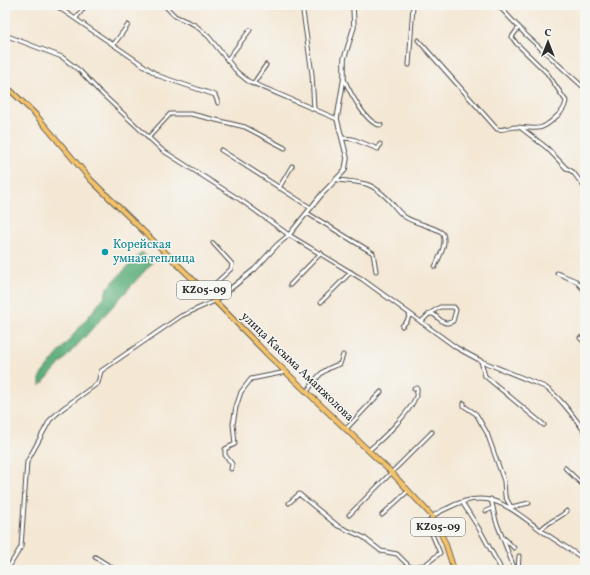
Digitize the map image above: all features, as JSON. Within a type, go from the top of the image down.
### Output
[{"type":"main road","name":"улица Касыма Аманжолова","points":[[5,85],[35,114],[91,180],[215,300],[286,372],[392,473],[408,491]]},
{"type":"main road","name":"KZ05-09","points":[[408,491],[432,516],[445,542],[454,570]]},
{"type":"street","points":[[55,5],[159,76],[215,95],[218,103]]},
{"type":"street","points":[[76,18],[86,5]]},
{"type":"street","points":[[164,5],[175,16],[200,28],[242,77],[253,84],[337,118]]},
{"type":"street","points":[[302,5],[312,74],[314,109]]},
{"type":"street","points":[[8,570],[21,547],[27,462],[50,420],[62,408],[98,383],[103,370],[181,316],[215,300],[255,269],[277,245],[290,235],[322,194],[338,180],[345,170],[347,165],[343,138],[337,118],[344,77],[344,59],[354,27],[353,5]]},
{"type":"street","points":[[408,65],[413,5]]},
{"type":"street","points":[[498,5],[520,28],[582,86]]},
{"type":"street","points":[[114,44],[128,25]]},
{"type":"street","points":[[418,40],[497,129],[532,129],[547,126],[563,111],[566,101],[547,74],[512,37],[520,28]]},
{"type":"street","points":[[227,60],[250,30]]},
{"type":"street","points":[[5,35],[62,57],[80,70],[162,150],[242,201],[290,235],[351,272],[457,348],[481,361],[545,387],[559,397],[585,432]]},
{"type":"street","points":[[253,84],[266,66]]},
{"type":"street","points":[[344,77],[352,98],[375,124],[381,125]]},
{"type":"street","points":[[148,138],[170,114],[191,114],[245,127],[285,148]]},
{"type":"street","points":[[520,128],[547,148],[566,168],[573,172],[585,188]]},
{"type":"street","points":[[343,138],[353,139],[378,149],[380,144]]},
{"type":"street","points":[[222,150],[311,208]]},
{"type":"street","points":[[279,188],[292,166]]},
{"type":"street","points":[[338,180],[357,181],[369,184],[380,192],[404,217],[420,224],[439,229],[443,234],[444,244],[435,267]]},
{"type":"street","points":[[307,213],[373,253],[376,271]]},
{"type":"street","points":[[206,292],[231,269],[232,264],[212,243]]},
{"type":"street","points":[[290,285],[321,253]]},
{"type":"street","points":[[321,302],[351,272]]},
{"type":"street","points":[[557,273],[576,281],[585,291]]},
{"type":"street","points":[[421,322],[429,314],[440,307],[454,307],[456,310],[453,320],[449,323],[443,323],[435,314],[429,314]]},
{"type":"street","points":[[402,326],[407,321],[410,314]]},
{"type":"street","points":[[580,338],[585,343]]},
{"type":"street","points":[[307,392],[321,373],[328,367],[340,364],[343,355]]},
{"type":"street","points":[[481,361],[485,376],[544,425]]},
{"type":"street","points":[[231,469],[232,464],[225,455],[225,449],[235,444],[234,420],[241,392],[251,379],[286,372]]},
{"type":"street","points":[[368,450],[382,438],[413,404],[418,393],[417,388],[414,389]]},
{"type":"street","points":[[346,430],[382,392]]},
{"type":"street","points":[[464,403],[464,406],[476,414],[487,433],[504,481],[506,496],[511,507]]},
{"type":"street","points":[[349,515],[432,432]]},
{"type":"street","points":[[565,468],[585,487]]},
{"type":"street","points":[[382,515],[408,491]]},
{"type":"street","points":[[289,503],[300,494],[338,526],[363,537],[381,552],[397,554],[409,569],[425,565],[440,553],[428,525],[432,516],[472,499],[491,499],[502,501],[506,496]]},
{"type":"street","points":[[491,499],[516,570]]},
{"type":"street","points":[[497,500],[511,507],[541,530],[585,560]]},
{"type":"street","points":[[462,502],[500,567]]},
{"type":"street","points":[[511,507],[529,503]]},
{"type":"street","points":[[486,511],[493,508]]},
{"type":"street","points":[[541,530],[546,525],[559,519],[567,512]]},
{"type":"street","points":[[505,539],[514,548]]},
{"type":"street","points":[[516,570],[519,556]]},
{"type":"street","points":[[95,557],[116,570]]},
{"type":"green space","points":[[142,252],[152,263],[40,386],[40,376],[105,296],[107,288]]},
{"type":"place","name":"Корейская умная теплица","points":[[105,252]]}]
